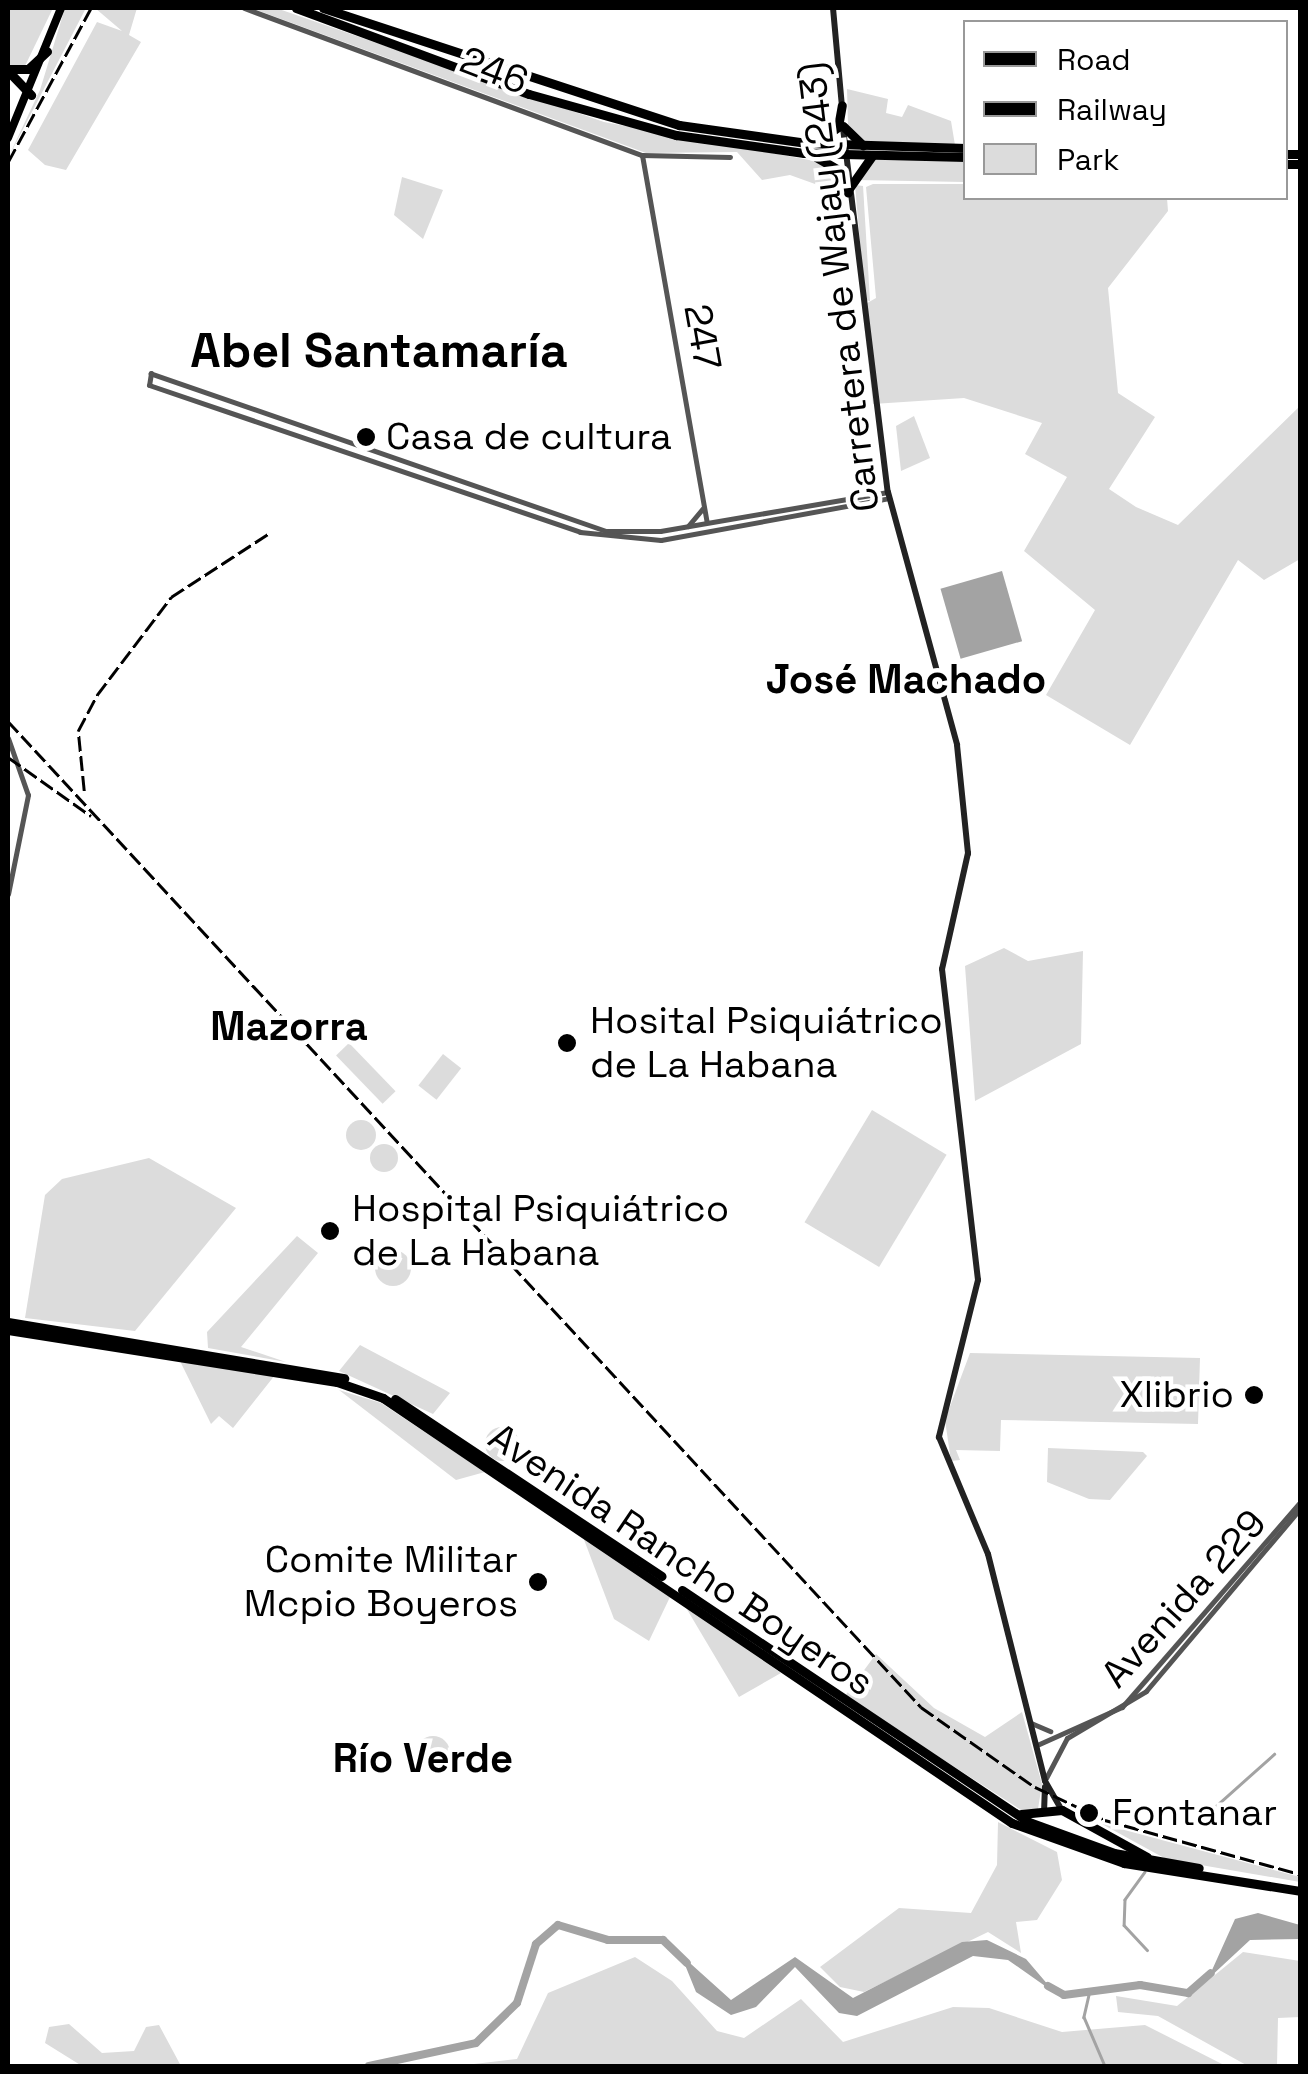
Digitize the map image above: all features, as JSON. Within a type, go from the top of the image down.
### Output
[{"type":"highway","points":[[296,8],[597,115],[806,148],[963,148]]},
{"type":"highway","points":[[324,8],[588,102],[806,148],[837,169],[848,193]]},
{"type":"highway","points":[[8,70],[28,70],[46,51]]},
{"type":"highway","points":[[8,70],[31,95]]},
{"type":"highway","points":[[806,148],[834,132],[842,105]]},
{"type":"highway","points":[[843,126],[875,150],[963,157]]},
{"type":"highway","points":[[848,193],[857,166],[875,150]]},
{"type":"highway","name":"Avenida Rancho Boyeros","points":[[8,1326],[330,1374],[402,1402],[1045,1833],[1092,1847],[1300,1888]]},
{"type":"highway","name":"Avenida Rancho Boyeros","points":[[8,1326],[338,1382],[382,1398],[992,1810],[1078,1850],[1300,1888]]},
{"type":"highway","points":[[1009,1810],[1062,1810],[1164,1862]]},
{"type":"highway","points":[[1044,1813],[1045,1833]]},
{"type":"highway","points":[[1078,1850],[1092,1847],[1092,1826]]},
{"type":"main road","points":[[8,138],[31,95],[60,8]]},
{"type":"main road","name":"Carretera de Wajay (243)","points":[[833,8],[848,193],[889,495],[956,746],[968,853],[942,969],[978,1280],[939,1437],[988,1554],[1040,1756],[1045,1781],[1044,1813]]},
{"type":"main road","name":"Carretera de Wajay (243)","points":[[1045,1781],[1062,1810]]},
{"type":"street","name":"246","points":[[244,8],[642,155],[730,157]]},
{"type":"street","name":"247","points":[[642,155],[708,526]]},
{"type":"street","points":[[282,424],[151,373],[149,385],[304,431],[558,521],[606,531],[708,526],[889,495]]},
{"type":"street","points":[[304,431],[580,532],[661,540],[726,520],[808,509]]},
{"type":"street","points":[[687,527],[704,505],[726,520]]},
{"type":"street","points":[[8,738],[28,795],[8,894]]},
{"type":"street","name":"Avenida 229","points":[[1037,1746],[1053,1732],[1133,1698],[1300,1506]]},
{"type":"street","name":"Avenida 229","points":[[1040,1756],[1055,1752],[1146,1692],[1300,1506]]},
{"type":"street","points":[[1031,1723],[1053,1732]]},
{"type":"street","points":[[1045,1781],[1055,1752]]},
{"type":"green space","points":[[8,8],[53,8],[24,68],[8,67]]},
{"type":"green space","points":[[65,8],[86,8],[8,158],[40,90]]},
{"type":"green space","points":[[95,8],[137,8],[129,35],[141,42],[66,170],[45,165],[28,150],[97,22],[122,31]]},
{"type":"green space","points":[[251,8],[276,8],[604,122],[820,162],[834,171],[845,208],[840,193],[790,175],[762,180],[737,152],[646,153]]},
{"type":"green space","points":[[847,89],[888,99],[886,113],[902,117],[908,105],[951,121],[955,145],[858,141],[848,125]]},
{"type":"green space","points":[[877,157],[963,160],[963,182],[856,180]]},
{"type":"green space","points":[[402,177],[443,190],[423,239],[394,215]]},
{"type":"green space","points":[[963,184],[963,200],[1167,200],[1168,211],[1108,288],[1118,393],[1155,417],[1109,489],[1136,507],[1178,525],[1300,406],[1300,559],[1264,580],[1238,560],[1130,745],[1046,695],[1095,610],[1024,551],[1067,477],[1025,454],[1042,423],[964,398],[873,404],[862,306],[876,298],[866,187]]},
{"type":"green space","points":[[855,185],[863,186],[870,301],[865,300]]},
{"type":"green space","points":[[914,416],[930,458],[901,471],[896,426]]},
{"type":"green space","points":[[1004,948],[1028,961],[1083,951],[1081,1044],[975,1101],[965,966]]},
{"type":"green space","points":[[349,1043],[396,1091],[383,1104],[336,1056]]},
{"type":"green space","points":[[443,1054],[461,1068],[436,1100],[418,1086]]},
{"type":"green space","points":[[872,1110],[947,1155],[879,1267],[805,1222]]},
{"type":"green space","points":[[361,1120],[372,1124],[376,1135],[372,1146],[361,1150],[350,1146],[346,1135],[350,1124]]},
{"type":"green space","points":[[384,1144],[394,1148],[398,1158],[394,1168],[384,1172],[374,1168],[370,1158],[374,1148]]},
{"type":"green space","points":[[149,1158],[236,1208],[135,1331],[25,1318],[45,1195],[62,1179]]},
{"type":"green space","points":[[297,1236],[318,1253],[241,1347],[286,1362],[208,1348],[207,1332]]},
{"type":"green space","points":[[393,1250],[406,1255],[411,1268],[406,1281],[393,1286],[380,1281],[375,1268],[380,1255]]},
{"type":"green space","points":[[360,1345],[450,1393],[433,1414],[339,1371]]},
{"type":"green space","points":[[970,1353],[1200,1358],[1198,1424],[1001,1420],[1000,1451],[956,1450],[960,1460],[951,1461],[945,1420]]},
{"type":"green space","points":[[180,1361],[275,1375],[233,1428],[219,1416],[211,1424]]},
{"type":"green space","points":[[339,1390],[381,1403],[485,1472],[456,1480]]},
{"type":"green space","points":[[502,1427],[514,1432],[519,1444],[514,1456],[502,1461],[490,1456],[485,1444],[490,1432]]},
{"type":"green space","points":[[1048,1448],[1143,1452],[1147,1456],[1110,1500],[1089,1499],[1047,1482]]},
{"type":"green space","points":[[583,1537],[670,1597],[649,1641],[614,1619]]},
{"type":"green space","points":[[685,1606],[781,1673],[739,1697]]},
{"type":"green space","points":[[876,1654],[934,1708],[985,1737],[1022,1712],[1042,1784],[1038,1809],[1021,1810],[845,1696]]},
{"type":"green space","points":[[433,1736],[445,1741],[450,1753],[445,1765],[433,1770],[421,1765],[416,1753],[421,1741]]},
{"type":"green space","points":[[998,1822],[1057,1852],[1062,1880],[1037,1920],[1016,1922],[1021,1953],[988,1932],[864,1992],[840,1987],[820,1967],[899,1908],[971,1913],[997,1865]]},
{"type":"green space","points":[[1102,1824],[1300,1877],[1300,1882],[1166,1859]]},
{"type":"green space","points":[[1243,1952],[1300,1961],[1300,2017],[1278,2018],[1277,2066],[1248,2066],[1158,2016],[1118,2012],[1116,1996],[1177,2006]]},
{"type":"green space","points":[[635,1957],[672,1981],[717,2031],[744,2038],[801,1999],[843,2042],[953,2007],[989,2008],[1062,2032],[1145,2025],[1226,2066],[457,2066],[517,2059],[548,1993]]},
{"type":"green space","points":[[69,2024],[102,2053],[134,2051],[146,2027],[159,2025],[181,2066],[82,2066],[45,2043],[49,2027]]},
{"type":"shaded area","points":[[1002,571],[1022,641],[961,659],[940,589]]},
{"type":"shaded area","points":[[1258,1913],[1300,1925],[1300,1939],[1250,1940],[1208,1979],[1235,1919]]},
{"type":"shaded area","points":[[987,1940],[1026,1959],[1055,1993],[1008,1960],[973,1956],[857,2016],[839,2013],[795,1967],[756,2007],[731,2015],[696,1992],[681,1955],[731,2000],[795,1957],[853,1998],[962,1942]]},
{"type":"waterway","points":[[1198,1822],[1274,1754]]},
{"type":"waterway","points":[[1145,1872],[1125,1900],[1124,1925],[1147,1950]]},
{"type":"waterway","points":[[369,2066],[476,2043],[517,2003],[536,1944],[558,1925],[608,1940],[663,1940],[687,1963]]},
{"type":"waterway","points":[[1048,1986],[1064,1995],[1140,1985],[1188,1993],[1211,1973]]},
{"type":"waterway","points":[[1089,1995],[1084,2017],[1105,2066]]},
{"type":"railway","points":[[8,162],[91,8]]},
{"type":"railway","points":[[84,791],[78,731],[97,695],[171,597],[268,534]]},
{"type":"railway","points":[[8,721],[921,1707],[1035,1787],[1105,1820],[1300,1874]]},
{"type":"railway","points":[[8,757],[91,816]]},
{"type":"place","name":"Casa de cultura","points":[[366,437]]},
{"type":"place","name":"Hosital Psiquiátrico de La Habana","points":[[567,1043]]},
{"type":"place","name":"Hospital Psiquiátrico de La Habana","points":[[330,1231]]},
{"type":"place","name":"Xlibrio","points":[[1254,1395]]},
{"type":"place","name":"Comite Militar Mcpio Boyeros","points":[[538,1582]]},
{"type":"place","name":"Fontanar","points":[[1089,1813]]},
{"type":"district","name":"Abel Santamaría","points":[[379,351]]},
{"type":"district","name":"José Machado","points":[[906,680]]},
{"type":"district","name":"Mazorra","points":[[289,1027]]},
{"type":"district","name":"Río Verde","points":[[423,1759]]}]
